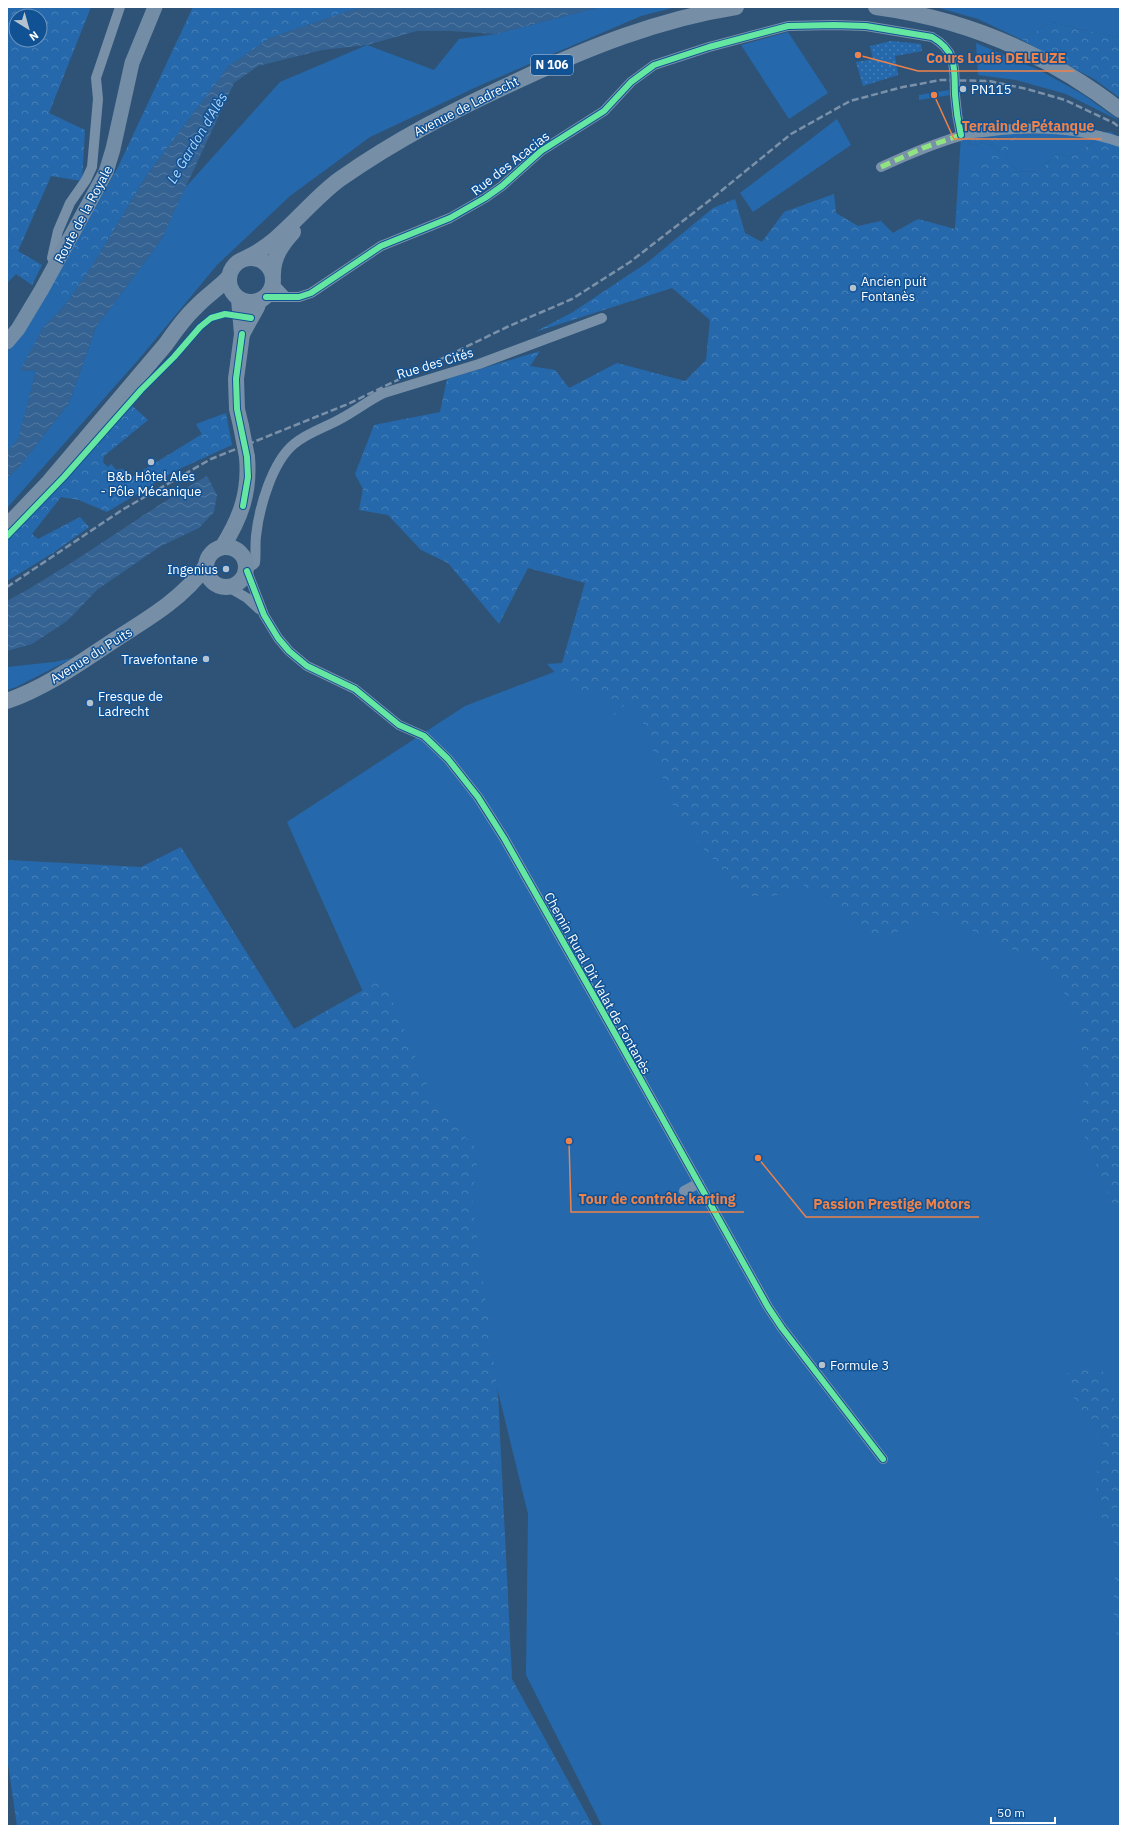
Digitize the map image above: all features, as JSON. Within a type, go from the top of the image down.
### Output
[{"type":"main road","name":"Route de la Royale","points":[[7,342],[22,322],[56,266],[106,172],[114,149],[132,63],[155,7]]},
{"type":"main road","name":"Avenue de Ladrecht","points":[[246,258],[257,253],[270,243],[310,204],[339,180],[436,119],[581,53],[663,22],[736,7]]},
{"type":"main road","points":[[876,7],[938,18],[989,34],[1047,62],[1095,90],[1120,110]]},
{"type":"main road","name":"Avenue de Ladrecht","points":[[268,289],[275,259],[282,244],[298,226],[340,185],[380,153]]},
{"type":"main road","points":[[7,526],[49,482],[166,344],[196,306],[217,290],[229,277],[234,265],[246,258],[253,258],[265,263],[268,289],[242,334]]},
{"type":"main road","points":[[229,277],[230,288],[238,297],[246,302],[268,289]]},
{"type":"main road","points":[[238,297],[242,334],[236,379],[237,409],[247,458],[248,477],[243,506],[240,541],[246,564],[244,578],[238,584],[224,587],[208,577],[206,566],[211,554],[223,546],[243,506]]},
{"type":"main road","points":[[166,344],[186,329],[207,308],[222,300],[238,297]]},
{"type":"main road","points":[[223,546],[236,549],[246,564]]},
{"type":"main road","name":"Avenue du Puits","points":[[7,701],[25,694],[54,679],[171,604],[194,583],[206,566]]},
{"type":"main road","name":"Avenue du Puits","points":[[171,604],[224,587]]},
{"type":"street","points":[[56,266],[52,258],[58,231],[70,203],[86,180],[92,166],[98,99],[96,78],[120,7]]},
{"type":"street","name":"Rue des Acacias","points":[[268,289],[286,297],[299,297],[311,293],[381,246],[450,218],[485,198],[557,140],[604,111],[631,82],[645,70],[669,59],[788,26],[866,26],[932,37],[941,42],[948,50],[956,71],[956,108],[961,135]]},
{"type":"street","points":[[880,167],[923,148],[961,135],[996,130],[1047,129],[1106,137],[1120,142]]},
{"type":"street","points":[[268,289],[286,297]]},
{"type":"street","name":"Rue des Cités","points":[[246,564],[253,565],[255,563],[256,536],[268,486],[275,469],[286,452],[302,438],[341,419],[370,400],[384,393],[479,364],[602,318]]},
{"type":"street","name":"Chemin Rural Dit Valat de Fontanès","points":[[246,564],[264,615],[278,638],[289,651],[307,666],[355,689],[399,725],[424,736],[448,759],[464,778],[504,838],[776,1320],[883,1459]]},
{"type":"street","name":"Chemin Rural Dit Valat de Fontanès","points":[[224,587],[247,598],[264,615]]},
{"type":"street","points":[[684,1191],[699,1183]]},
{"type":"green space","points":[[7,7],[91,7],[49,113],[85,130],[82,181],[51,176],[18,251],[42,265],[32,285],[16,274],[7,283]]},
{"type":"green space","points":[[193,7],[367,7],[349,11],[270,38],[229,66],[147,175],[94,263],[67,303],[49,290],[118,167]]},
{"type":"green space","points":[[599,7],[676,7],[641,16],[483,84],[370,137],[290,196],[217,265],[139,359],[7,508],[7,478],[18,468],[69,403],[96,327],[161,240],[184,189],[280,82],[367,45],[434,70],[459,39],[496,34]]},
{"type":"green space","points":[[936,7],[1120,7],[1120,38],[1050,22],[1022,40],[978,19]]},
{"type":"green space","points":[[1050,22],[1120,38],[1120,98],[1094,79],[1022,40]]},
{"type":"green space","points":[[788,32],[828,93],[789,119],[741,45]]},
{"type":"green space","points":[[891,41],[921,44],[922,51],[895,56],[898,75],[863,86],[856,62],[873,59],[870,46]]},
{"type":"green space","points":[[976,43],[1039,70],[1082,94],[1120,121],[1066,94],[1016,80],[978,75]]},
{"type":"green space","points":[[949,90],[950,95],[919,100],[919,95]]},
{"type":"green space","points":[[837,119],[851,145],[753,212],[740,193]]},
{"type":"green space","points":[[1111,132],[1069,157],[1058,153],[1039,171],[1018,172],[1005,155],[1015,137],[973,138],[967,147],[984,144],[1000,149],[955,229],[961,135]]},
{"type":"green space","points":[[1111,132],[1120,138],[1120,1210],[1112,1203],[1080,1126],[1085,1084],[1079,1021],[1058,981],[1027,956],[926,910],[896,933],[859,938],[858,921],[803,885],[774,896],[746,896],[701,846],[673,806],[640,716],[630,699],[614,716],[611,696],[571,689],[547,664],[562,663],[585,583],[528,568],[499,624],[448,563],[421,550],[388,515],[359,510],[363,489],[355,474],[374,425],[440,412],[447,379],[540,351],[530,366],[555,370],[569,388],[617,363],[685,381],[706,360],[710,320],[672,288],[535,332],[573,312],[648,262],[713,208],[735,199],[745,233],[762,242],[784,212],[834,194],[836,213],[858,226],[881,221],[893,233],[918,219],[955,229],[962,185],[985,154],[996,156],[1000,149],[992,145],[984,144],[967,147],[973,138],[1016,137],[1005,155],[1018,172],[1039,171],[1058,153],[1069,157]]},
{"type":"green space","points":[[49,290],[67,303],[43,328],[21,370],[36,371],[18,441],[7,451],[7,351],[12,346]]},
{"type":"green space","points":[[129,403],[148,420],[104,456],[103,462],[108,467],[111,464],[116,470],[123,469],[129,479],[202,434],[196,424],[226,413],[232,445],[175,471],[107,512],[79,500],[61,497],[32,534],[38,539],[80,517],[89,527],[53,553],[7,581],[7,536],[53,489]]},
{"type":"green space","points":[[73,658],[16,687],[7,690],[7,667],[54,662]]},
{"type":"green space","points":[[575,664],[798,722],[1096,1006],[1120,1096],[1120,1826],[602,1826],[526,1675],[528,1514],[469,1273],[421,1121],[287,822],[465,706]]},
{"type":"green space","points":[[181,847],[294,1029],[383,979],[436,1106],[479,1151],[472,1198],[498,1394],[512,1679],[593,1826],[17,1826],[7,1757],[7,860],[141,867]]},
{"type":"green space","points":[[1100,1366],[1112,1391],[1120,1419],[1120,1507],[1112,1508],[1120,1515],[1120,1551],[1108,1533],[1104,1523],[1100,1512],[1096,1489],[1098,1468],[1106,1448],[1069,1391],[1063,1374]]},
{"type":"green space","points":[[1115,1574],[1120,1578],[1119,1650],[1113,1610]]},
{"type":"water","name":"Le Gardon d'Alès","points":[[367,7],[599,7],[496,34],[450,31],[417,31],[367,45],[322,50],[258,66],[234,83],[161,240],[96,327],[69,403],[18,468],[7,478],[7,451],[18,440],[36,371],[20,370],[43,328],[67,303],[94,263],[147,175],[229,66],[270,38],[349,11]]},
{"type":"water","points":[[207,476],[217,495],[214,512],[199,528],[161,546],[98,589],[67,621],[32,644],[7,651],[7,601],[33,587]]},
{"type":"railway","points":[[7,587],[122,510],[211,459],[348,404],[507,327],[572,299],[630,262],[710,200],[791,134],[850,101],[903,87],[941,80],[989,81],[1027,89],[1065,100],[1114,123],[1120,128]]},
{"type":"marked path","points":[[881,167],[923,148],[961,135]]},
{"type":"cycle path","points":[[266,297],[299,297],[311,293],[381,246],[450,218],[485,198],[502,186],[541,151],[604,111],[631,82],[654,65],[709,47],[788,26],[866,26],[932,37],[946,49],[953,62],[956,105],[961,135]]},
{"type":"cycle path","points":[[7,536],[64,477],[141,390],[174,357],[200,327],[211,318],[225,314],[251,318]]},
{"type":"cycle path","points":[[242,334],[236,379],[237,409],[247,457],[248,477],[243,506]]},
{"type":"cycle path","points":[[247,571],[264,615],[278,638],[289,651],[307,666],[355,689],[399,725],[424,736],[448,759],[478,797],[504,838],[595,998],[768,1307],[782,1328],[883,1459]]},
{"type":"place","name":"Cours Louis DELEUZE","points":[[858,55]]},
{"type":"place","name":"PN115","points":[[963,89]]},
{"type":"place","name":"Terrain de Pétanque","points":[[934,95]]},
{"type":"place","name":"Ancien puit Fontanès","points":[[853,288]]},
{"type":"place","name":"B&b Hôtel Ales - Pôle Mécanique","points":[[151,462]]},
{"type":"place","name":"Ingenius","points":[[226,569]]},
{"type":"place","name":"Travefontane","points":[[206,659]]},
{"type":"place","name":"Fresque de Ladrecht","points":[[90,703]]},
{"type":"place","name":"Tour de contrôle karting","points":[[569,1141]]},
{"type":"place","name":"Passion Prestige Motors","points":[[758,1158]]},
{"type":"place","name":"Formule 3","points":[[822,1365]]}]
